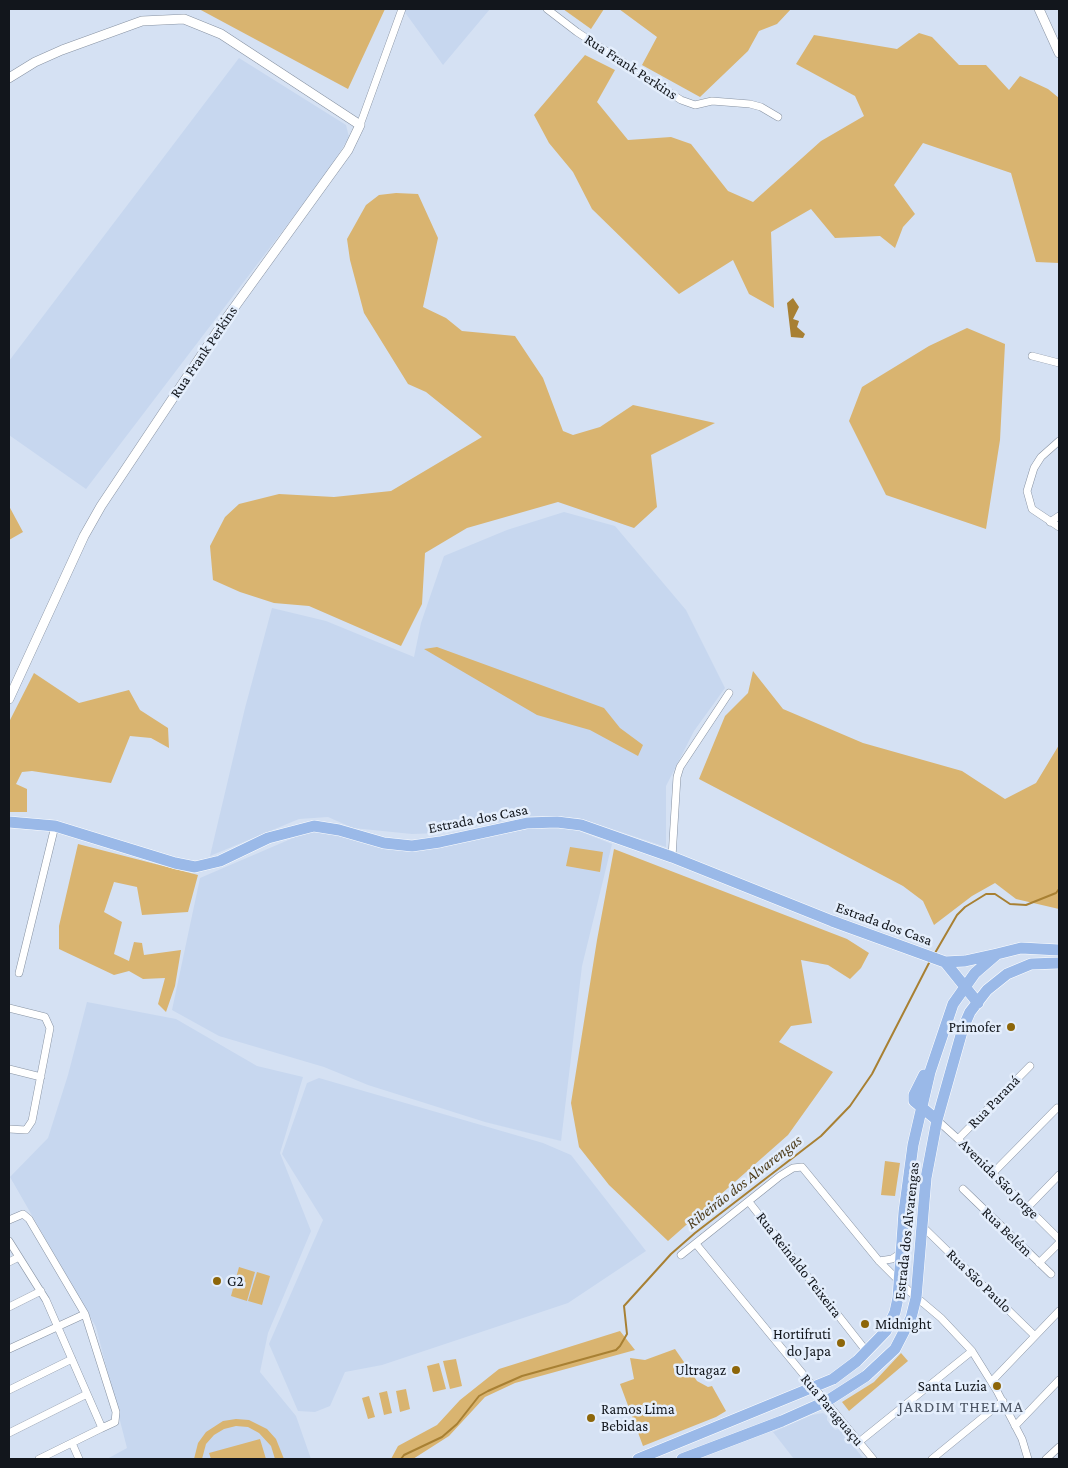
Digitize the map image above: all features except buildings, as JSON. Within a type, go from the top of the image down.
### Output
[{"type":"main road","name":"Estrada dos Casa","points":[[9,822],[56,826],[188,867],[220,861],[268,838],[314,826],[339,830],[384,843],[412,846],[440,842],[507,826],[557,822],[582,825],[672,857],[941,961]]},
{"type":"main road","name":"Estrada dos Alvarengas","points":[[638,1459],[833,1379],[867,1352],[891,1323],[895,1312],[899,1282],[900,1253],[909,1167],[921,1109],[935,1056],[956,998],[984,964],[997,954],[1021,948],[1059,950]]},
{"type":"main road","points":[[941,961],[962,962],[997,954]]},
{"type":"main road","points":[[941,961],[953,972],[978,1003]]},
{"type":"main road","name":"Estrada dos Alvarengas","points":[[685,1459],[827,1401],[866,1376],[895,1349],[911,1318],[916,1298],[926,1178],[937,1120],[963,1028],[978,1003],[995,983],[1016,969],[1036,964],[1059,963]]},
{"type":"main road","points":[[953,972],[956,998]]},
{"type":"main road","points":[[921,1109],[937,1120]]},
{"type":"street","name":"Rua Frank Perkins","points":[[9,699],[84,536],[102,506],[223,323],[348,150],[360,125],[402,9]]},
{"type":"street","name":"Rua Frank Perkins","points":[[547,9],[576,32],[680,100],[695,105],[712,101],[750,104],[760,107],[778,118]]},
{"type":"street","points":[[1039,9],[1059,52]]},
{"type":"street","points":[[9,78],[35,62],[62,50],[142,21],[184,19],[221,34],[360,125]]},
{"type":"street","points":[[1032,356],[1059,363]]},
{"type":"street","points":[[1059,441],[1041,457],[1034,468],[1027,491],[1032,509],[1059,527]]},
{"type":"street","points":[[1050,522],[1059,516]]},
{"type":"street","points":[[672,857],[677,777],[680,767],[729,693]]},
{"type":"street","points":[[19,973],[56,826]]},
{"type":"street","points":[[9,1008],[45,1017],[49,1022],[50,1028],[30,1126],[21,1131],[9,1129]]},
{"type":"street","name":"Rua Paraná","points":[[958,1139],[1030,1066]]},
{"type":"street","points":[[9,1068],[41,1077]]},
{"type":"street","points":[[993,1174],[1057,1108]]},
{"type":"street","name":"Avenida São Jorge","points":[[937,1120],[1059,1239]]},
{"type":"street","points":[[682,1255],[788,1170],[802,1167],[899,1282],[941,1318],[972,1351],[1003,1401],[1015,1426],[1026,1458]]},
{"type":"street","points":[[1027,1208],[1059,1175]]},
{"type":"street","name":"Rua Belém","points":[[964,1189],[1051,1274]]},
{"type":"street","name":"Rua Reinaldo Teixeira","points":[[749,1202],[867,1352]]},
{"type":"street","points":[[9,1220],[23,1214],[30,1219],[85,1314],[116,1412],[115,1422],[39,1459]]},
{"type":"street","name":"Rua São Paulo","points":[[922,1226],[1035,1336]]},
{"type":"street","points":[[9,1241],[41,1291],[102,1428]]},
{"type":"street","points":[[1040,1263],[1059,1243]]},
{"type":"street","name":"Rua Paraguaçu","points":[[696,1244],[873,1459]]},
{"type":"street","points":[[880,1261],[892,1259],[900,1253]]},
{"type":"street","points":[[9,1262],[19,1257]]},
{"type":"street","points":[[9,1307],[41,1291]]},
{"type":"street","points":[[992,1381],[1059,1311]]},
{"type":"street","points":[[9,1349],[85,1314]]},
{"type":"street","points":[[859,1442],[972,1351]]},
{"type":"street","points":[[9,1390],[72,1359]]},
{"type":"street","points":[[1015,1426],[1059,1380]]},
{"type":"street","points":[[9,1433],[87,1394]]},
{"type":"street","points":[[932,1459],[1003,1401]]},
{"type":"street","points":[[72,1443],[79,1459]]},
{"type":"street","points":[[1046,1459],[1059,1447]]},
{"type":"shaded area","points":[[199,9],[385,9],[348,89]]},
{"type":"shaded area","points":[[405,9],[490,9],[443,65],[404,11]]},
{"type":"shaded area","points":[[563,9],[604,9],[591,29]]},
{"type":"shaded area","points":[[619,9],[791,9],[777,24],[759,31],[748,51],[700,97],[642,65],[657,37]]},
{"type":"shaded area","points":[[919,33],[932,37],[959,65],[986,65],[1009,90],[1020,76],[1048,89],[1059,98],[1059,263],[1036,262],[1011,173],[923,143],[894,185],[915,214],[903,227],[895,248],[880,236],[835,238],[811,209],[771,232],[774,308],[749,294],[733,260],[679,294],[592,209],[573,172],[549,143],[534,115],[585,55],[615,70],[597,102],[628,140],[671,137],[691,144],[728,191],[753,202],[821,141],[864,116],[855,96],[796,64],[814,35],[897,49]]},
{"type":"shaded area","points":[[239,58],[346,125],[349,137],[329,170],[86,489],[9,435],[9,361]]},
{"type":"shaded area","points":[[396,193],[418,194],[438,238],[423,307],[446,318],[462,331],[515,336],[543,378],[563,431],[573,435],[600,427],[633,405],[715,423],[651,455],[657,507],[634,528],[558,502],[467,528],[425,553],[422,604],[401,646],[309,606],[274,603],[240,592],[213,580],[210,546],[225,517],[239,504],[279,494],[334,497],[391,491],[482,437],[426,392],[408,384],[364,313],[350,260],[347,239],[366,205],[379,195]]},
{"type":"shaded area","points":[[793,298],[799,307],[793,319],[799,321],[797,327],[805,334],[803,338],[791,337],[787,303]]},
{"type":"shaded area","points":[[967,328],[1005,344],[1000,440],[986,529],[886,495],[849,421],[862,387],[929,346]]},
{"type":"shaded area","points":[[9,506],[23,532],[9,540]]},
{"type":"shaded area","points":[[564,512],[615,526],[686,610],[725,688],[694,731],[666,786],[666,847],[579,818],[527,816],[440,833],[412,834],[353,828],[328,817],[299,819],[210,856],[245,708],[272,608],[326,621],[414,657],[421,623],[444,556],[507,530]]},
{"type":"shaded area","points":[[437,647],[604,708],[620,728],[643,745],[638,756],[590,730],[537,715],[424,649]]},
{"type":"shaded area","points":[[753,671],[783,709],[863,743],[962,771],[1005,799],[1036,783],[1059,745],[1059,909],[1016,899],[995,883],[972,896],[934,925],[923,901],[903,886],[699,779],[725,716],[748,693]]},
{"type":"shaded area","points":[[34,673],[79,703],[129,690],[140,710],[168,728],[169,748],[151,738],[130,736],[111,783],[32,771],[22,772],[16,784],[27,789],[27,812],[9,812],[9,722]]},
{"type":"shaded area","points":[[539,827],[574,829],[612,844],[582,966],[561,1141],[485,1122],[368,1085],[324,1067],[219,1036],[172,1010],[200,878],[314,829],[411,851]]},
{"type":"shaded area","points":[[78,844],[198,875],[188,912],[142,915],[137,887],[114,882],[104,912],[122,922],[114,954],[129,961],[134,942],[142,943],[144,955],[181,950],[175,986],[166,1012],[158,1004],[165,978],[143,979],[129,971],[114,975],[59,949],[59,926]]},
{"type":"shaded area","points":[[570,847],[603,852],[600,872],[566,866]]},
{"type":"shaded area","points":[[614,849],[847,939],[869,953],[861,968],[850,979],[828,965],[801,960],[812,1023],[791,1026],[779,1042],[833,1072],[788,1135],[668,1241],[609,1185],[579,1147],[571,1103],[597,940]]},
{"type":"shaded area","points":[[87,1002],[176,1019],[257,1066],[303,1077],[280,1153],[311,1231],[268,1333],[260,1372],[296,1416],[311,1459],[107,1459],[127,1448],[96,1327],[10,1177],[48,1138],[68,1075]]},
{"type":"shaded area","points":[[319,1078],[543,1143],[571,1155],[646,1251],[568,1303],[382,1365],[345,1372],[330,1406],[315,1412],[298,1411],[269,1344],[323,1220],[282,1154],[307,1083]]},
{"type":"shaded area","points":[[885,1161],[900,1163],[895,1196],[881,1195]]},
{"type":"shaded area","points":[[239,1267],[255,1272],[247,1301],[231,1296]]},
{"type":"shaded area","points":[[257,1272],[270,1276],[262,1305],[248,1301]]},
{"type":"shaded area","points":[[620,1331],[635,1350],[515,1383],[485,1397],[449,1436],[413,1459],[391,1459],[398,1446],[437,1425],[460,1400],[499,1369]]},
{"type":"shaded area","points":[[675,1349],[697,1381],[708,1387],[712,1386],[726,1411],[716,1417],[643,1446],[620,1384],[634,1379],[630,1358],[645,1360]]},
{"type":"shaded area","points":[[901,1353],[908,1361],[849,1411],[842,1402],[874,1382]]},
{"type":"shaded area","points":[[456,1359],[462,1386],[450,1389],[443,1361]]},
{"type":"shaded area","points":[[439,1363],[446,1389],[433,1392],[427,1366]]},
{"type":"shaded area","points":[[406,1389],[410,1409],[400,1412],[396,1391]]},
{"type":"shaded area","points":[[387,1391],[392,1413],[384,1415],[379,1393]]},
{"type":"shaded area","points":[[369,1396],[375,1417],[368,1419],[362,1398]]},
{"type":"shaded area","points":[[823,1413],[827,1416],[827,1420],[835,1430],[839,1429],[864,1459],[794,1459],[773,1432],[812,1415]]},
{"type":"shaded area","points":[[249,1420],[267,1429],[276,1439],[284,1459],[275,1459],[271,1446],[259,1433],[248,1427],[236,1426],[224,1429],[214,1435],[206,1444],[202,1459],[194,1459],[198,1443],[206,1432],[223,1421]]},
{"type":"shaded area","points":[[260,1439],[266,1459],[211,1459],[209,1453]]},
{"type":"waterway","name":"Ribeirão dos Alvarengas","points":[[935,953],[957,915],[965,907],[986,894],[995,894],[1010,904],[1026,905],[1056,893],[1059,889]]},
{"type":"waterway","name":"Ribeirão dos Alvarengas","points":[[401,1459],[404,1455],[442,1437],[457,1424],[479,1396],[488,1391],[522,1376],[616,1350],[627,1334],[624,1306],[671,1254],[695,1233],[821,1136],[850,1106],[872,1074],[930,961]]},
{"type":"place","name":"Primofer","points":[[1011,1027]]},
{"type":"place","name":"G2","points":[[217,1281]]},
{"type":"place","name":"Midnight","points":[[865,1324]]},
{"type":"place","name":"Hortifruti do Japa","points":[[841,1343]]},
{"type":"place","name":"Ultragaz","points":[[736,1370]]},
{"type":"place","name":"Santa Luzia","points":[[997,1386]]},
{"type":"place","name":"Ramos Lima Bebidas","points":[[591,1418]]},
{"type":"district","name":"JARDIM THELMA","points":[[961,1407]]}]
